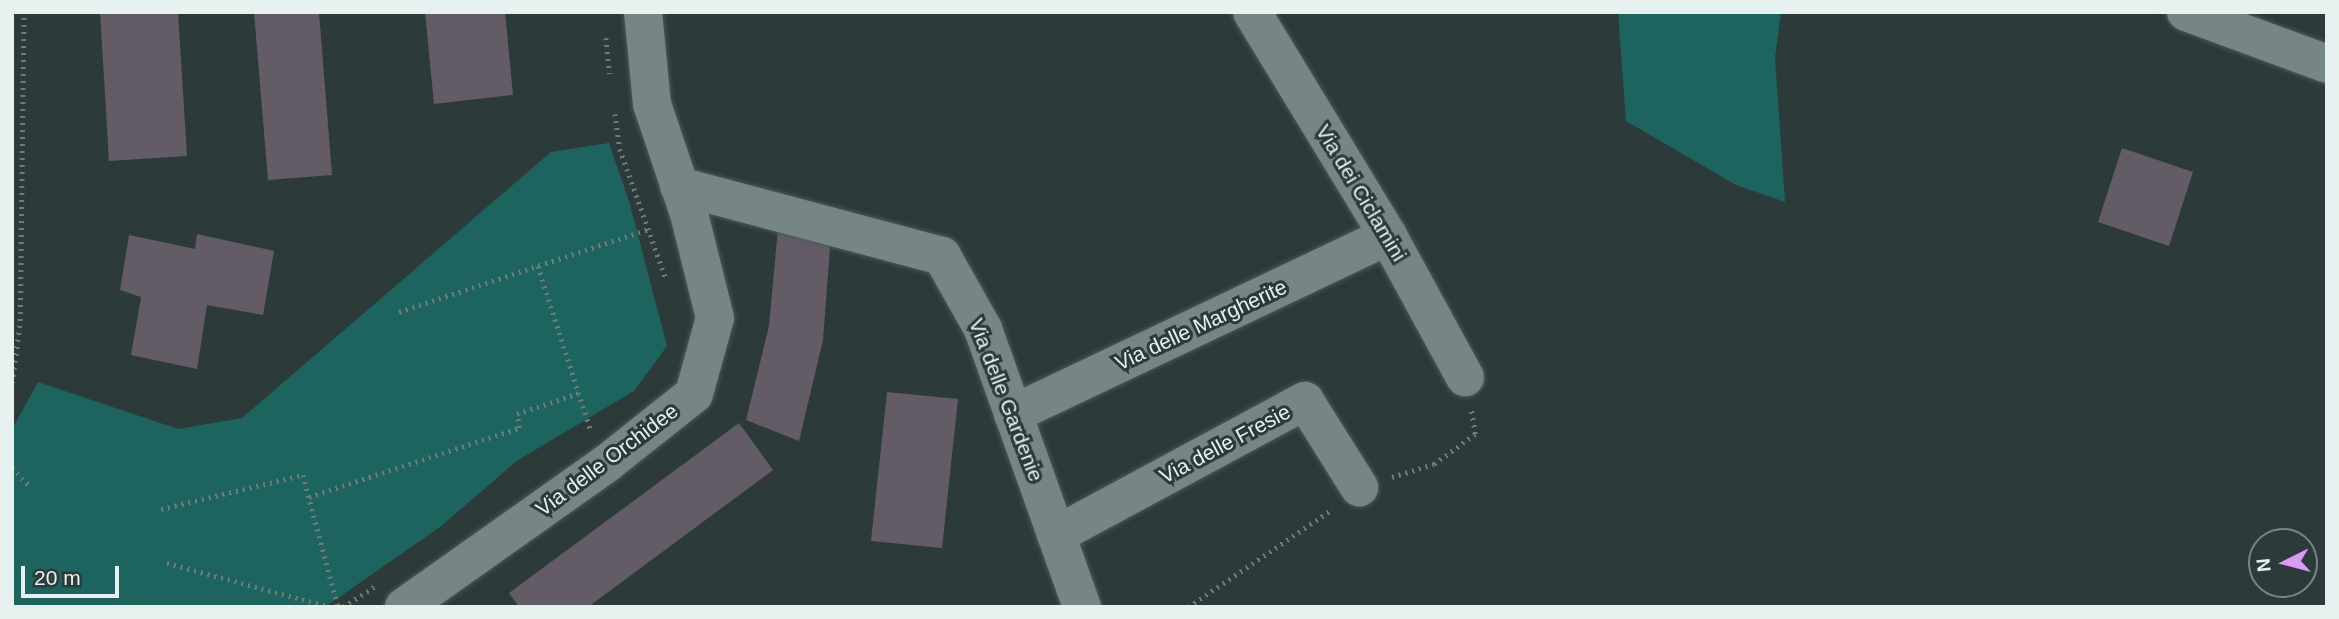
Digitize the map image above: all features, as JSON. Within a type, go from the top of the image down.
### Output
[{"type":"street","name":"Via delle Orchidee","points":[[392,594],[606,464],[694,394],[715,318],[680,186],[652,104],[643,12]]},
{"type":"street","name":"Via dei Ciclamini","points":[[1252,12],[1388,236],[1465,377]]},
{"type":"street","points":[[2186,12],[2327,64]]},
{"type":"street","name":"Via delle Gardenie","points":[[680,186],[942,256],[983,329],[1082,607]]},
{"type":"street","name":"Via delle Margherite","points":[[1013,414],[1388,236]]},
{"type":"street","name":"Via delle Fresie","points":[[1056,535],[1305,401],[1359,487]]},
{"type":"path","points":[[12,383],[20,321],[24,12]]},
{"type":"path","points":[[606,35],[611,82]]},
{"type":"path","points":[[615,108],[620,149],[668,288]]},
{"type":"path","points":[[399,312],[648,229]]},
{"type":"path","points":[[538,266],[591,432]]},
{"type":"path","points":[[309,497],[519,428],[517,414],[579,393]]},
{"type":"path","points":[[580,439],[602,425]]},
{"type":"path","points":[[12,468],[32,488]]},
{"type":"path","points":[[161,509],[303,475],[341,607],[392,594]]},
{"type":"path","points":[[166,563],[330,607]]},
{"type":"shaded area","points":[[1618,12],[1781,12],[1775,58],[1785,202],[1736,185],[1626,121]]},
{"type":"shaded area","points":[[609,143],[629,201],[667,346],[634,391],[518,460],[440,527],[325,607],[12,607],[12,429],[38,382],[178,429],[242,418],[551,152]]},
{"type":"building","points":[[100,12],[178,12],[187,156],[109,161]]},
{"type":"building","points":[[254,12],[319,12],[332,175],[268,180]]},
{"type":"building","points":[[425,12],[505,12],[513,95],[434,104]]},
{"type":"building","points":[[2122,148],[2193,172],[2169,246],[2098,222]]},
{"type":"building","points":[[778,228],[831,234],[823,340],[799,441],[746,420],[769,326]]},
{"type":"building","points":[[197,234],[274,251],[263,315],[207,305],[197,369],[131,355],[141,297],[120,290],[129,235],[195,249]]},
{"type":"building","points":[[887,392],[958,399],[942,548],[871,541]]},
{"type":"building","points":[[739,423],[773,470],[588,607],[519,607],[509,593]]}]
